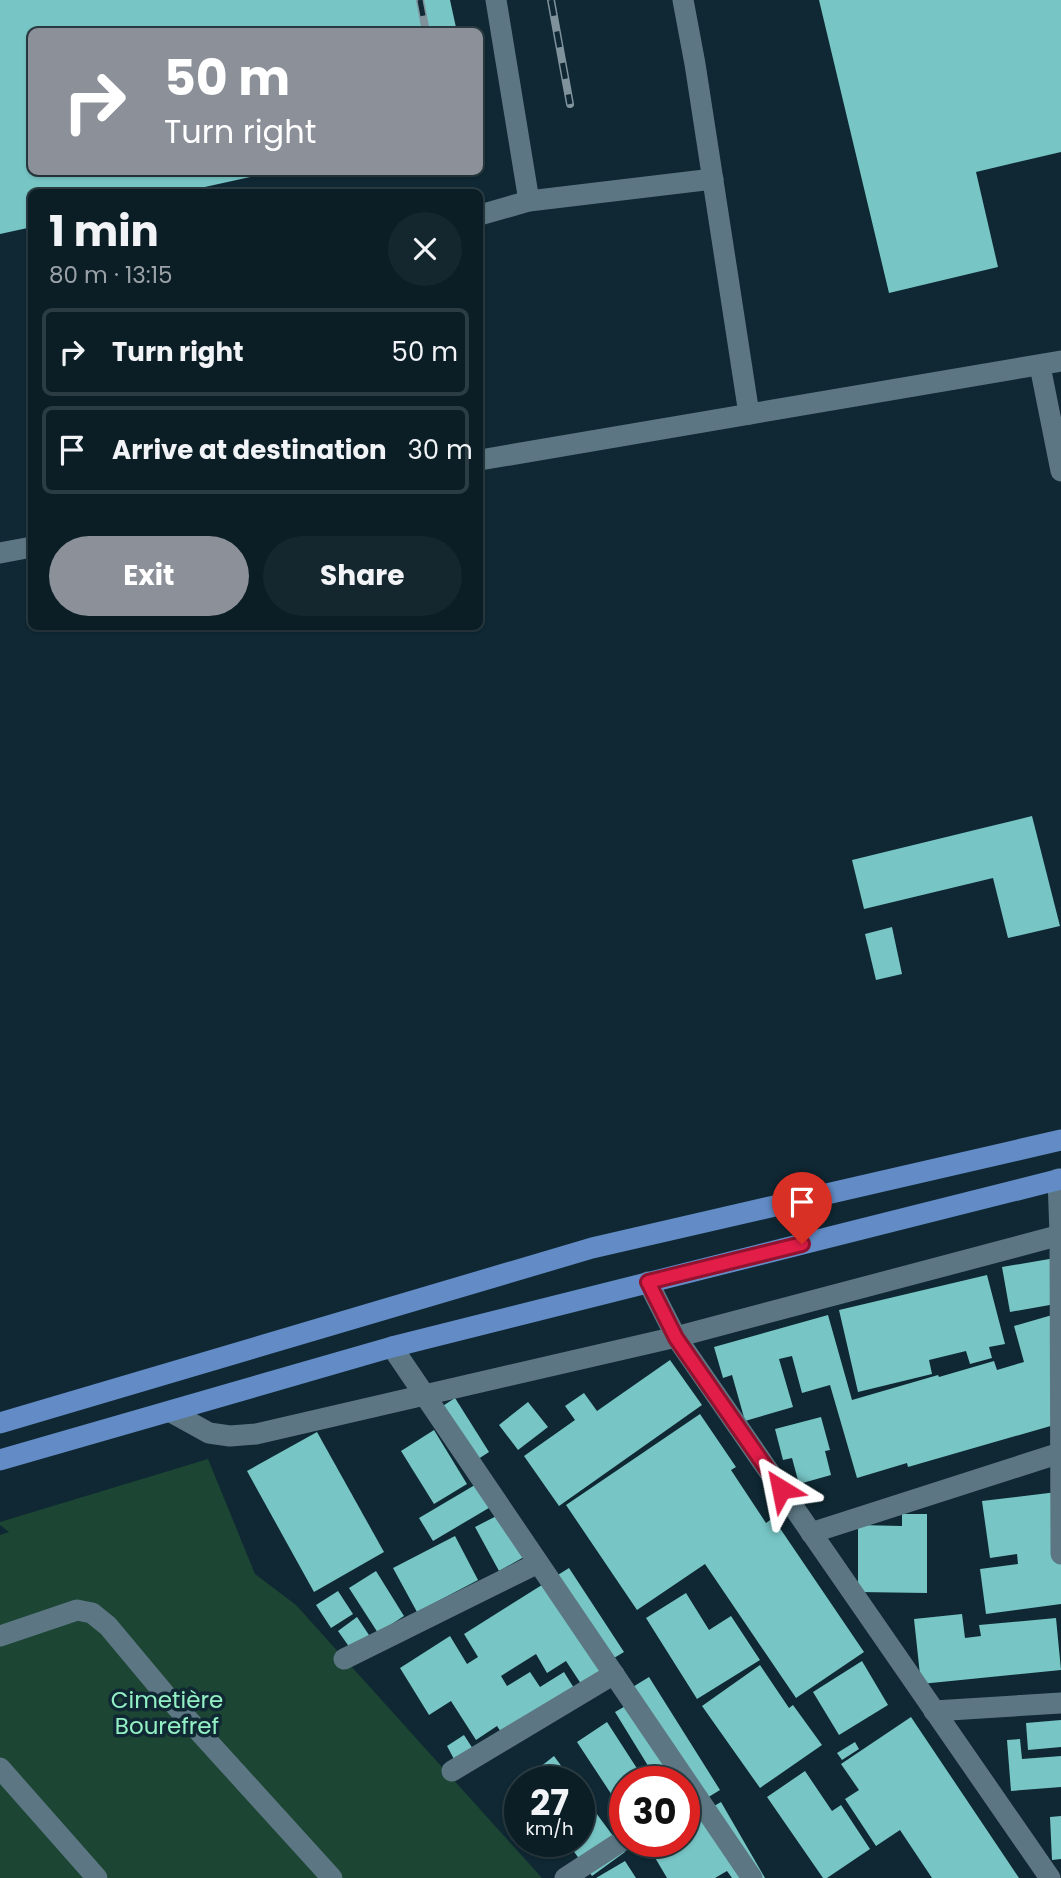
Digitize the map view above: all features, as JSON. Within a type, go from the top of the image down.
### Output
[{"type":"main road","points":[[0,1423],[592,1248],[1061,1140]]},
{"type":"main road","points":[[0,1460],[392,1347],[1060,1179]]},
{"type":"street","points":[[496,0],[529,201]]},
{"type":"street","points":[[683,0],[749,414]]},
{"type":"street","points":[[483,214],[529,201],[713,179]]},
{"type":"street","points":[[483,459],[1051,364],[1061,471]]},
{"type":"street","points":[[0,553],[28,548]]},
{"type":"street","points":[[1060,1179],[1061,1554]]},
{"type":"street","points":[[171,1412],[209,1433],[230,1436],[256,1434],[676,1338],[1061,1235]]},
{"type":"street","points":[[648,1282],[676,1338],[1050,1878]]},
{"type":"street","points":[[392,1347],[614,1674],[671,1766]]},
{"type":"street","points":[[811,1533],[1060,1453]]},
{"type":"street","points":[[344,1659],[538,1563]]},
{"type":"street","points":[[0,1636],[77,1610],[92,1613],[108,1626],[164,1693],[332,1878]]},
{"type":"street","points":[[452,1771],[614,1674]]},
{"type":"street","points":[[934,1711],[1061,1703]]},
{"type":"street","points":[[0,1768],[97,1878]]},
{"type":"street","points":[[700,1810],[752,1878]]},
{"type":"street","points":[[565,1878],[609,1849]]},
{"type":"green space","name":"Cimetière Bourefref","points":[[208,1459],[255,1574],[296,1605],[504,1836],[504,1857],[523,1857],[542,1878],[0,1878],[0,1535],[9,1532],[0,1522]]},
{"type":"building","points":[[0,0],[450,0],[456,28],[28,28],[28,175],[259,175],[196,189],[28,189],[28,228],[0,234]]},
{"type":"building","points":[[819,0],[1061,0],[1061,152],[976,172],[998,267],[889,293]]},
{"type":"building","points":[[1032,816],[1060,926],[1008,938],[993,878],[864,909],[852,860]]},
{"type":"building","points":[[892,927],[902,974],[876,980],[865,934]]},
{"type":"building","points":[[1061,1257],[1061,1303],[1010,1312],[1002,1267]]},
{"type":"building","points":[[987,1275],[1005,1344],[989,1347],[992,1358],[970,1364],[966,1351],[929,1360],[932,1374],[858,1392],[839,1310]]},
{"type":"building","points":[[1059,1313],[1061,1423],[908,1467],[907,1463],[857,1478],[830,1385],[802,1393],[792,1356],[779,1359],[793,1407],[745,1421],[732,1375],[723,1378],[714,1347],[828,1315],[852,1400],[994,1361],[997,1370],[1024,1362],[1014,1326]]},
{"type":"building","points":[[670,1360],[702,1405],[559,1506],[524,1456],[575,1420],[565,1406],[584,1393],[597,1411]]},
{"type":"building","points":[[455,1398],[489,1452],[472,1463],[438,1409]]},
{"type":"building","points":[[528,1402],[548,1427],[518,1450],[499,1425]]},
{"type":"building","points":[[700,1414],[736,1467],[731,1470],[766,1523],[773,1518],[864,1652],[796,1698],[705,1564],[637,1610],[566,1505]]},
{"type":"building","points":[[821,1417],[830,1450],[825,1451],[831,1475],[799,1484],[792,1458],[783,1460],[775,1429]]},
{"type":"building","points":[[434,1430],[467,1484],[434,1504],[401,1451]]},
{"type":"building","points":[[317,1432],[384,1552],[314,1592],[247,1471]]},
{"type":"building","points":[[485,1479],[499,1502],[433,1541],[419,1518]]},
{"type":"building","points":[[1057,1492],[1061,1519],[1061,1604],[986,1614],[980,1569],[1018,1564],[1017,1554],[990,1558],[982,1501]]},
{"type":"building","points":[[508,1510],[531,1553],[499,1571],[475,1527]]},
{"type":"building","points":[[902,1514],[927,1514],[927,1593],[858,1592],[858,1525],[902,1526]]},
{"type":"building","points":[[455,1536],[478,1580],[417,1612],[393,1568]]},
{"type":"building","points":[[569,1568],[624,1652],[609,1661],[589,1696],[566,1661],[547,1673],[536,1654],[501,1676],[507,1686],[530,1672],[540,1687],[564,1672],[582,1701],[510,1746],[497,1726],[476,1740],[451,1701],[429,1715],[400,1668],[450,1636],[467,1664],[478,1657],[464,1634]]},
{"type":"building","points":[[376,1571],[404,1616],[378,1633],[349,1588]]},
{"type":"building","points":[[338,1591],[353,1614],[331,1628],[316,1605]]},
{"type":"building","points":[[686,1593],[709,1630],[731,1616],[760,1660],[697,1699],[646,1618]]},
{"type":"building","points":[[962,1614],[965,1638],[981,1636],[979,1625],[1056,1618],[1061,1670],[921,1684],[914,1619]]},
{"type":"building","points":[[357,1617],[369,1635],[350,1648],[338,1631]]},
{"type":"building","points":[[862,1661],[888,1705],[839,1735],[813,1692]]},
{"type":"building","points":[[760,1665],[789,1708],[793,1705],[822,1745],[760,1788],[702,1706]]},
{"type":"building","points":[[649,1677],[720,1790],[700,1802],[700,1766],[648,1766],[615,1712],[629,1704],[623,1693]]},
{"type":"building","points":[[911,1717],[1019,1878],[932,1878],[900,1830],[876,1846],[845,1799],[859,1790],[841,1764]]},
{"type":"building","points":[[1061,1720],[1061,1747],[1028,1750],[1026,1723]]},
{"type":"building","points":[[607,1722],[635,1766],[609,1766],[609,1791],[577,1742]]},
{"type":"building","points":[[464,1735],[473,1749],[455,1761],[447,1746]]},
{"type":"building","points":[[1020,1739],[1022,1759],[1061,1756],[1061,1787],[1011,1791],[1007,1740]]},
{"type":"building","points":[[855,1742],[859,1749],[842,1760],[837,1753]]},
{"type":"building","points":[[554,1756],[561,1766],[541,1766]]},
{"type":"building","points":[[805,1771],[832,1811],[841,1805],[870,1849],[827,1878],[823,1878],[767,1797]]},
{"type":"building","points":[[721,1802],[765,1878],[732,1878],[727,1871],[715,1878],[667,1878],[655,1857],[700,1857],[700,1814]]},
{"type":"building","points":[[595,1812],[609,1830],[609,1857],[618,1857],[592,1876],[578,1857],[595,1857]]},
{"type":"building","points":[[1061,1816],[1061,1859],[1052,1860],[1050,1817]]},
{"type":"building","points":[[625,1861],[636,1878],[596,1878]]},
{"type":"railway","points":[[420,0],[425,28]]},
{"type":"railway","points":[[551,0],[570,104]]},
{"type":"route","points":[[781,1489],[676,1338],[648,1282],[802,1244]]}]
